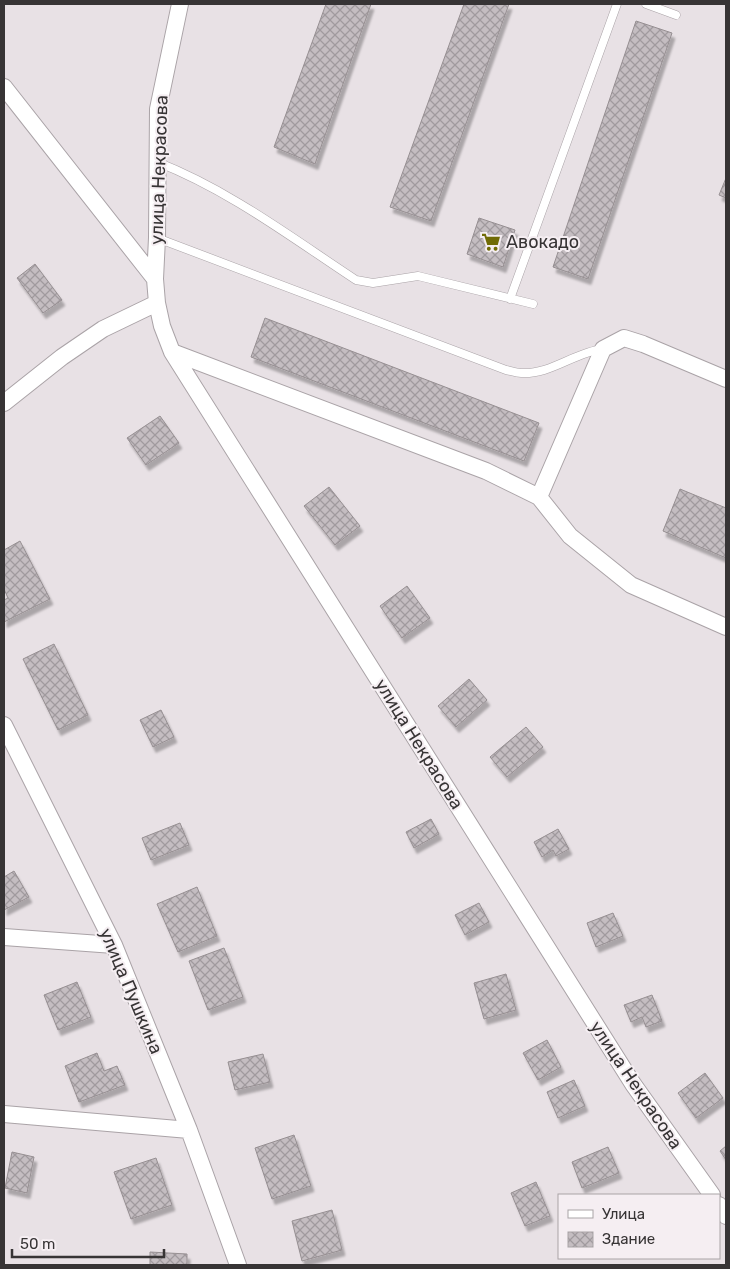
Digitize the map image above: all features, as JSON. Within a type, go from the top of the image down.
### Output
[{"type":"street","name":"улица Некрасова","points":[[180,4],[158,109],[155,278],[157,303],[162,326],[172,352],[633,1084],[711,1194]]},
{"type":"street","name":"улица Некрасова","points":[[4,87],[155,278]]},
{"type":"street","points":[[4,403],[62,357],[103,328],[157,303]]},
{"type":"street","points":[[539,497],[603,350],[624,338],[643,344],[726,379]]},
{"type":"street","points":[[172,352],[486,472],[539,497],[570,536],[631,585],[726,627]]},
{"type":"street","name":"улица Пушкина","points":[[4,725],[114,945],[189,1130],[238,1265]]},
{"type":"street","points":[[4,938],[114,945]]},
{"type":"street","points":[[4,1114],[189,1130]]},
{"type":"lane","points":[[510,299],[617,4]]},
{"type":"lane","points":[[646,4],[676,15]]},
{"type":"lane","points":[[157,162],[187,173],[232,198],[356,280],[373,283],[418,276],[533,304]]},
{"type":"lane","points":[[157,238],[506,370],[522,373],[542,371],[590,351],[603,350]]},
{"type":"building","points":[[326,4],[371,4],[315,164],[274,147]]},
{"type":"building","points":[[464,4],[509,4],[431,221],[390,207]]},
{"type":"building","points":[[636,21],[672,33],[588,279],[553,267]]},
{"type":"building","points":[[726,178],[726,198],[719,195]]},
{"type":"building","name":"Авокадо","points":[[479,218],[515,230],[503,267],[467,254]]},
{"type":"building","points":[[35,264],[62,300],[43,313],[17,278]]},
{"type":"building","points":[[265,318],[539,423],[524,461],[251,357]]},
{"type":"building","points":[[160,416],[179,443],[146,465],[127,438]]},
{"type":"building","points":[[329,487],[360,526],[335,545],[304,506]]},
{"type":"building","points":[[680,489],[726,508],[726,558],[663,531]]},
{"type":"building","points":[[20,541],[50,599],[4,622],[4,600],[8,598],[4,589],[4,550]]},
{"type":"building","points":[[407,586],[430,618],[402,638],[380,606]]},
{"type":"building","points":[[54,644],[88,715],[58,730],[23,659]]},
{"type":"building","points":[[469,679],[487,700],[456,727],[438,706]]},
{"type":"building","points":[[161,710],[174,737],[153,747],[140,720]]},
{"type":"building","points":[[526,727],[543,747],[507,777],[490,757]]},
{"type":"building","points":[[431,819],[439,834],[414,848],[406,832]]},
{"type":"building","points":[[180,823],[189,845],[151,860],[142,838]]},
{"type":"building","points":[[558,829],[569,849],[556,856],[553,850],[542,857],[534,842]]},
{"type":"building","points":[[14,871],[29,897],[4,910],[4,877]]},
{"type":"building","points":[[197,887],[217,936],[178,952],[157,904]]},
{"type":"building","points":[[479,903],[489,922],[465,935],[455,915]]},
{"type":"building","points":[[613,913],[623,936],[596,947],[587,923]]},
{"type":"building","points":[[224,948],[243,997],[208,1010],[189,961]]},
{"type":"building","points":[[506,974],[516,1010],[484,1019],[474,983]]},
{"type":"building","points":[[77,982],[91,1017],[58,1030],[44,995]]},
{"type":"building","points":[[652,995],[662,1021],[646,1027],[642,1017],[631,1022],[624,1005]]},
{"type":"building","points":[[547,1040],[561,1067],[538,1080],[523,1053]]},
{"type":"building","points":[[97,1053],[104,1071],[117,1066],[125,1085],[79,1102],[65,1066]]},
{"type":"building","points":[[263,1054],[270,1082],[235,1090],[228,1062]]},
{"type":"building","points":[[705,1073],[723,1098],[696,1118],[678,1093]]},
{"type":"building","points":[[574,1080],[585,1106],[558,1118],[547,1092]]},
{"type":"building","points":[[294,1135],[311,1186],[272,1199],[255,1148]]},
{"type":"building","points":[[726,1146],[726,1160],[720,1151]]},
{"type":"building","points":[[608,1147],[619,1173],[582,1188],[572,1162]]},
{"type":"building","points":[[12,1152],[34,1157],[27,1193],[5,1188]]},
{"type":"building","points":[[156,1158],[172,1205],[131,1219],[114,1172]]},
{"type":"building","points":[[536,1182],[550,1216],[525,1226],[511,1193]]},
{"type":"building","points":[[332,1210],[342,1250],[302,1261],[292,1221]]},
{"type":"building","points":[[150,1252],[187,1254],[187,1265],[150,1265]]},
{"type":"place","name":"Авокадо","points":[[491,242]]}]
